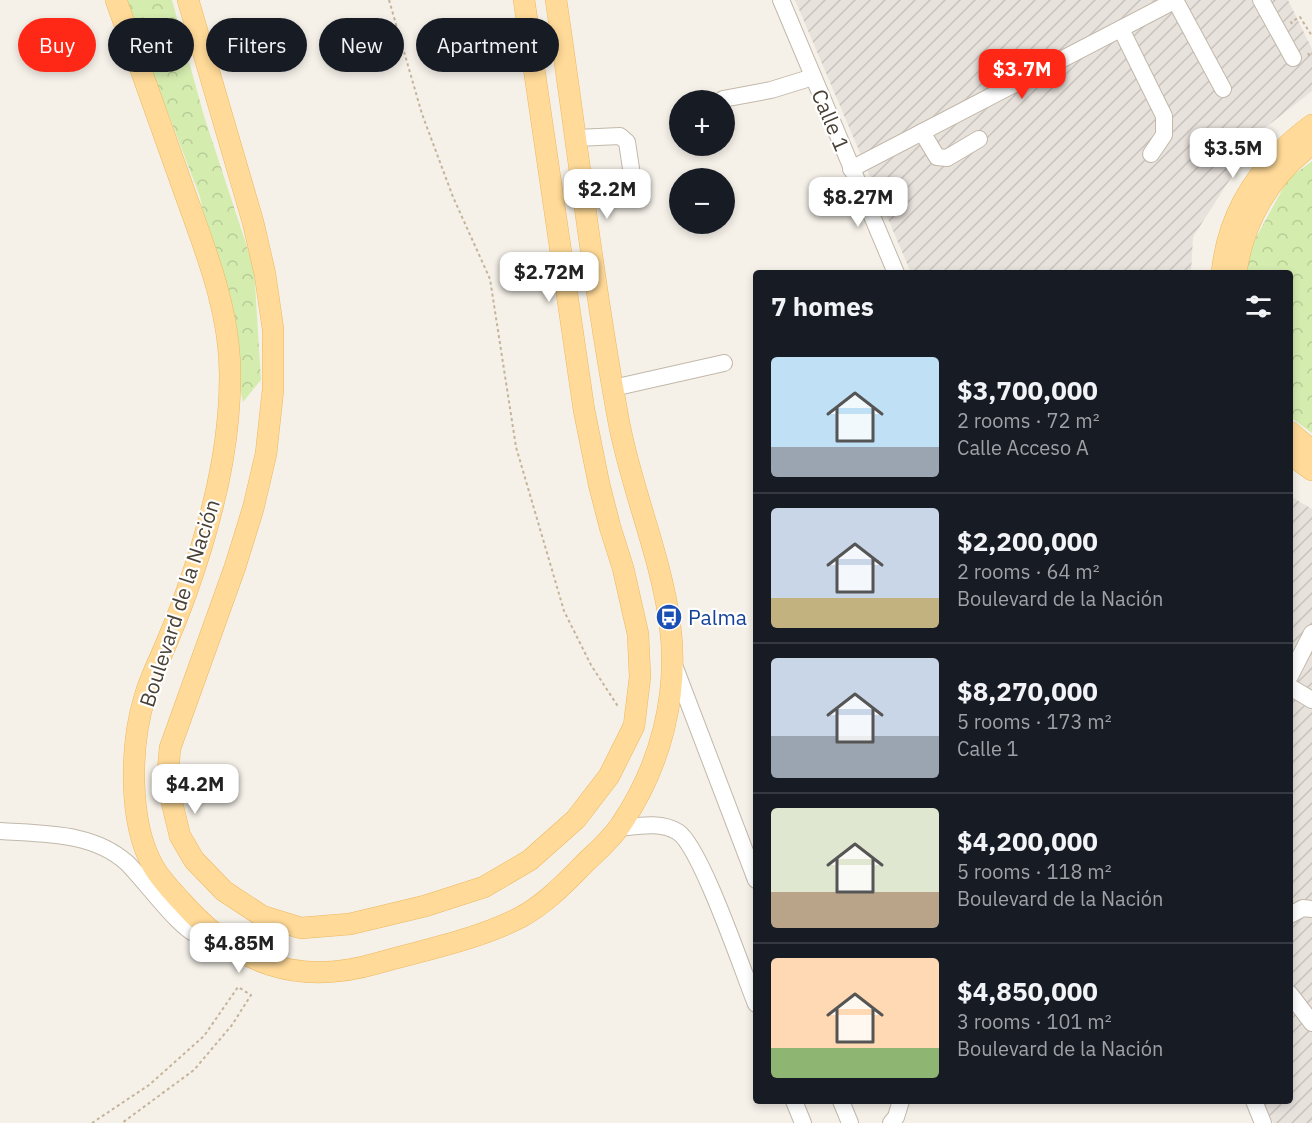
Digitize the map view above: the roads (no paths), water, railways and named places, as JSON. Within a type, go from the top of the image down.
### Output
[{"type":"main road","name":"Boulevard de la Nación","points":[[116,0],[209,261],[225,316],[229,357],[228,430],[216,494],[178,616],[145,697],[136,745],[135,800],[143,841],[152,864],[164,882],[196,918],[228,946],[269,964],[308,973],[357,969],[491,930],[525,915],[556,893],[619,828],[641,790],[662,738],[673,688],[669,617],[658,566],[624,447],[613,388],[556,0]]},
{"type":"main road","name":"Boulevard de la Nación","points":[[188,0],[253,222],[265,274],[273,329],[273,390],[266,454],[253,509],[235,567],[170,748],[167,782],[180,836],[194,860],[224,891],[261,916],[301,928],[350,924],[425,906],[484,887],[530,860],[576,819],[609,776],[634,726],[640,677],[638,634],[623,568],[599,484],[584,410],[524,0]]},
{"type":"main road","points":[[1223,270],[1229,232],[1242,202],[1259,175],[1282,150],[1312,125]]},
{"type":"main road","points":[[1236,270],[1239,249],[1253,212],[1273,182],[1298,154],[1312,144]]},
{"type":"main road","points":[[552,191],[583,186]]},
{"type":"main road","points":[[1293,435],[1312,451]]},
{"type":"main road","points":[[1293,456],[1312,470]]},
{"type":"street","name":"Calle 1","points":[[781,0],[895,270]]},
{"type":"street","points":[[851,169],[1176,0],[1223,89]]},
{"type":"street","points":[[1261,0],[1298,52]]},
{"type":"street","points":[[1121,29],[1164,116],[1164,135],[1151,153]]},
{"type":"street","points":[[735,97],[771,90],[813,77]]},
{"type":"street","points":[[922,132],[937,157],[947,158],[980,139]]},
{"type":"street","points":[[576,138],[620,136],[627,142],[632,175],[623,182],[583,186]]},
{"type":"street","points":[[613,388],[724,363]]},
{"type":"street","points":[[1293,669],[1312,633]]},
{"type":"street","points":[[672,659],[753,872]]},
{"type":"street","points":[[1293,689],[1312,700]]},
{"type":"street","points":[[619,828],[658,825],[678,831],[688,841],[701,865],[753,996]]},
{"type":"street","points":[[0,831],[72,837],[90,842],[125,861],[177,918],[194,933],[204,935],[211,932]]},
{"type":"street","points":[[1293,913],[1303,908],[1312,909]]},
{"type":"street","points":[[1293,998],[1312,1023]]},
{"type":"street","points":[[795,1104],[803,1123]]},
{"type":"street","points":[[842,1104],[850,1123]]},
{"type":"street","points":[[891,1123],[896,1117],[900,1104]]},
{"type":"street","points":[[1255,1104],[1263,1123]]},
{"type":"place","name":"Palma","points":[[669,617]]}]
